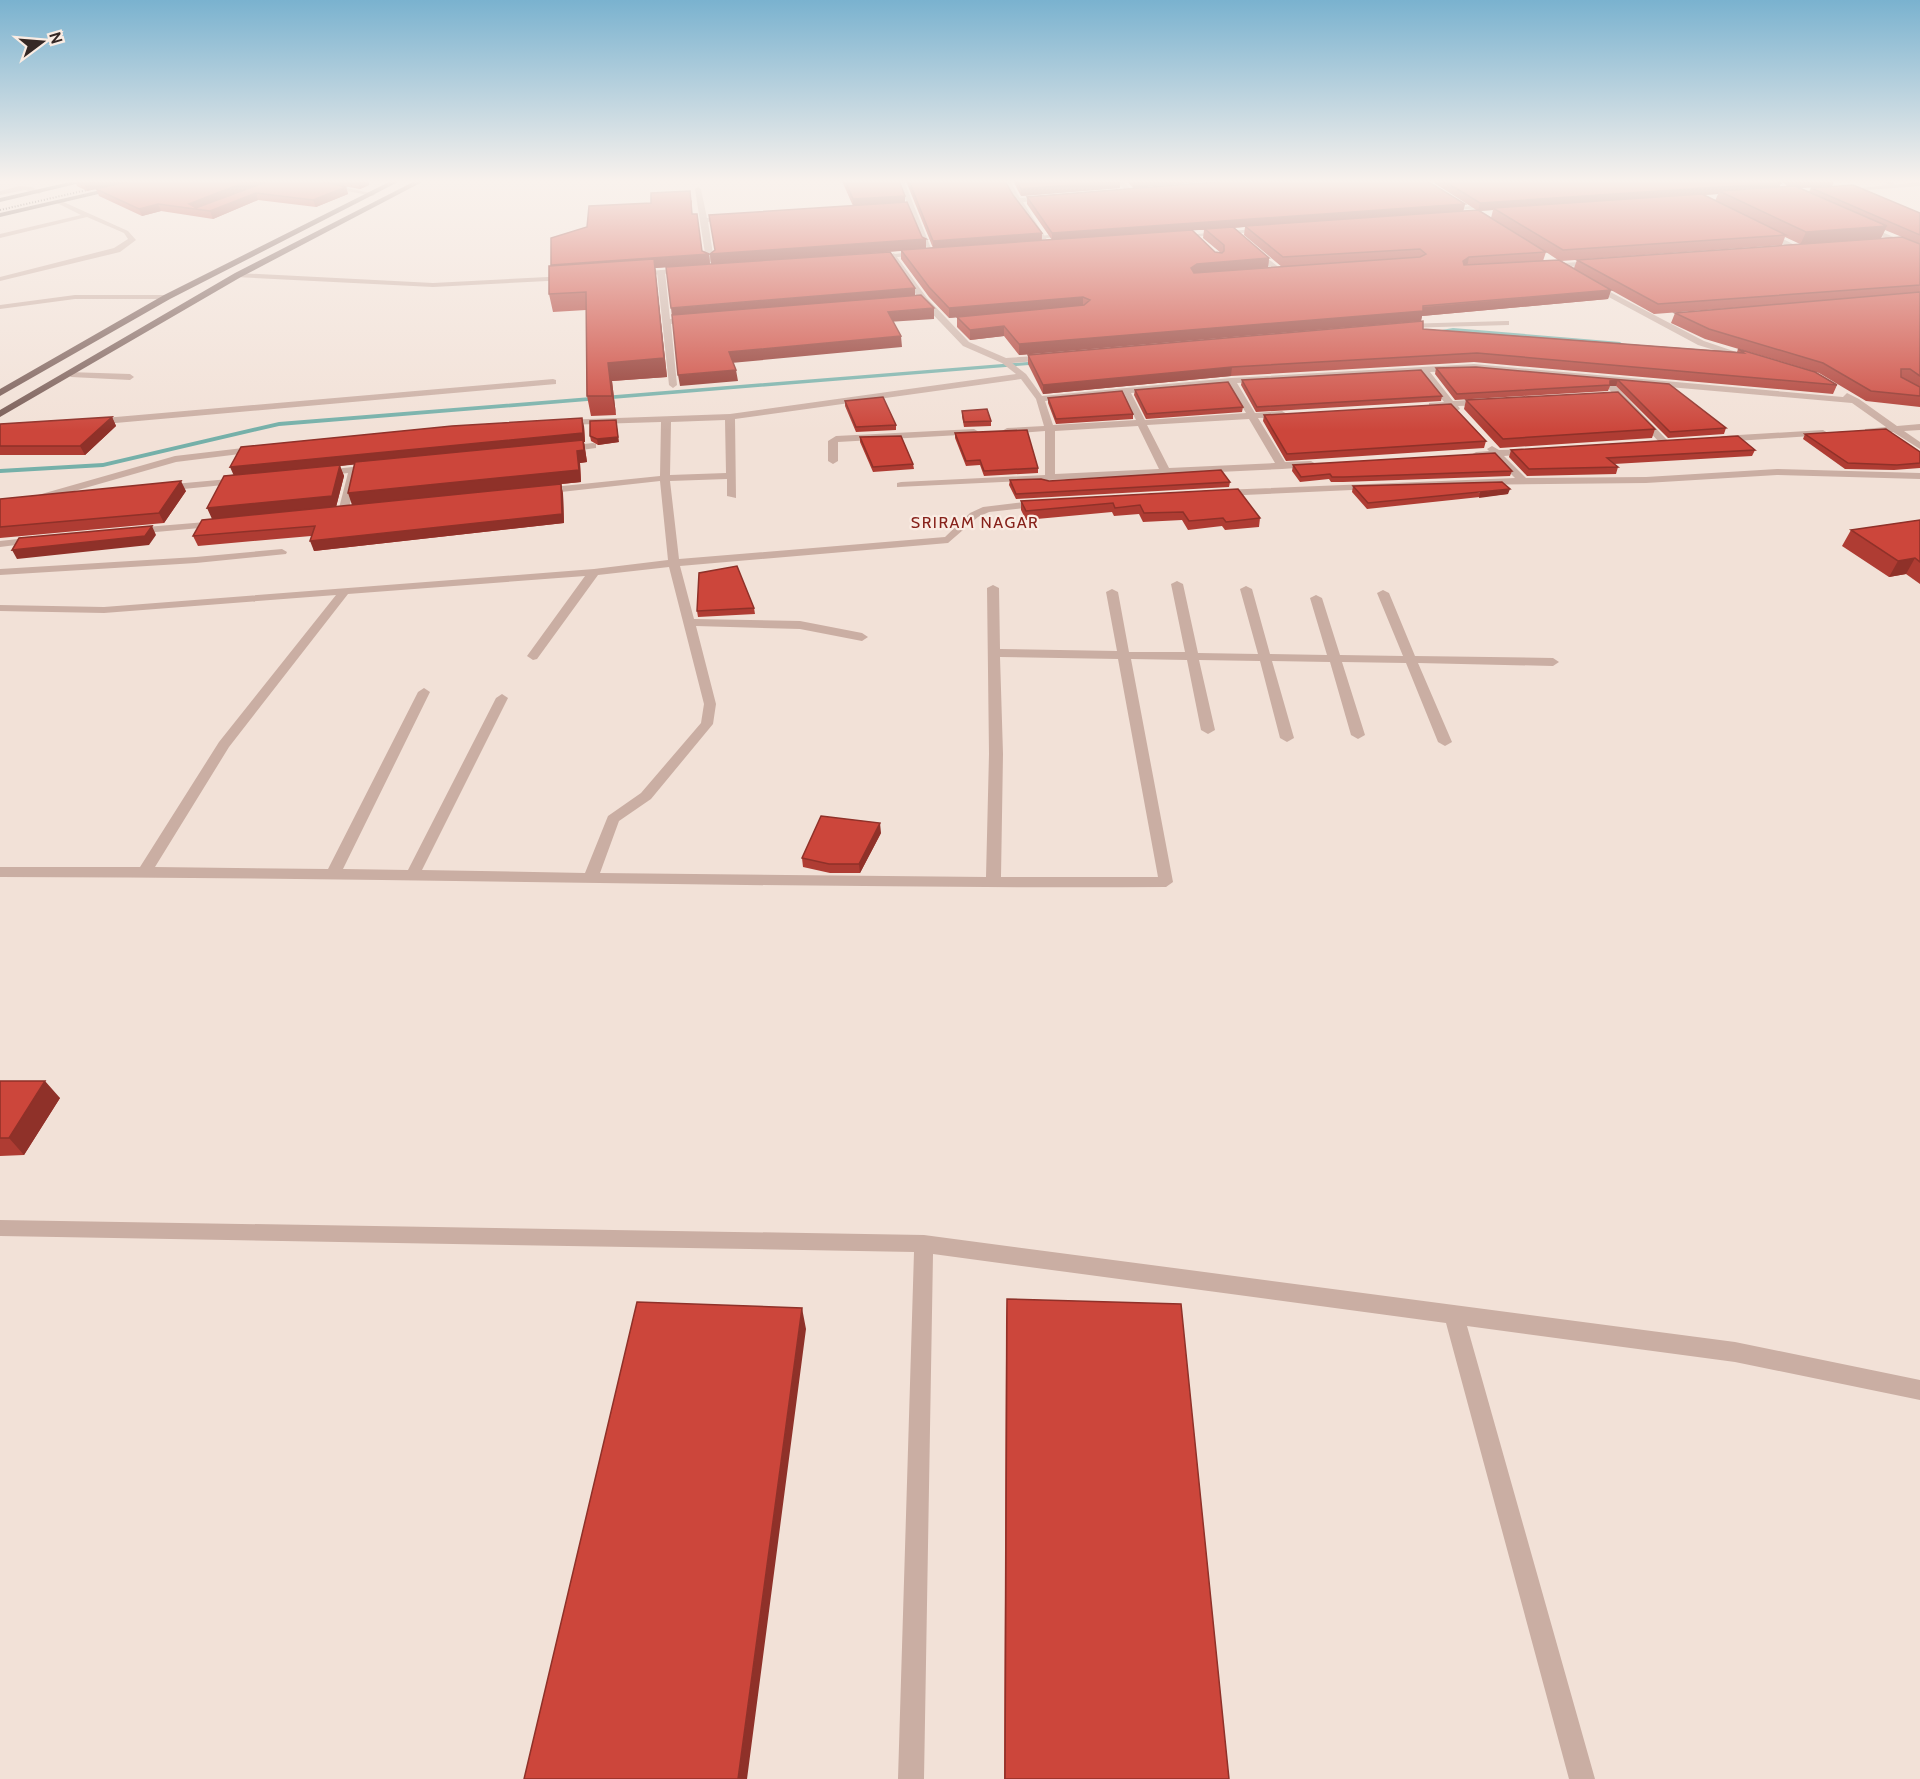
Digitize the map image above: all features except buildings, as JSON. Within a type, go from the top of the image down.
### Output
[{"type":"main road","points":[[0,393],[167,297],[233,264]]},
{"type":"main road","points":[[0,414],[260,264]]},
{"type":"street","points":[[0,279],[60,264]]},
{"type":"street","points":[[673,264],[626,271],[660,272],[700,264]]},
{"type":"street","points":[[900,264],[924,300],[966,344],[1006,362],[1023,376],[1040,399],[1050,429],[1050,478]]},
{"type":"street","points":[[1270,264],[1279,272]]},
{"type":"street","points":[[1535,267],[1573,264]]},
{"type":"street","points":[[1558,265],[1577,276]]},
{"type":"street","points":[[256,266],[277,268]]},
{"type":"street","points":[[707,269],[719,268]]},
{"type":"street","points":[[298,269],[397,274]]},
{"type":"street","points":[[442,276],[466,277],[570,270]]},
{"type":"street","points":[[1267,272],[1302,270]]},
{"type":"street","points":[[660,272],[673,386]]},
{"type":"street","points":[[238,275],[433,285],[577,278]]},
{"type":"street","points":[[1587,281],[1653,319],[1716,348],[1760,361]]},
{"type":"street","points":[[0,307],[75,297],[167,297]]},
{"type":"street","points":[[913,301],[924,300]]},
{"type":"street","points":[[1653,319],[1675,317]]},
{"type":"street","points":[[666,322],[701,319]]},
{"type":"street","points":[[945,323],[957,322]]},
{"type":"street","points":[[1394,326],[1506,323]]},
{"type":"street","points":[[1006,362],[1052,357]]},
{"type":"street","points":[[1040,399],[1231,381],[1474,367],[1856,401]]},
{"type":"street","points":[[1423,369],[1466,421]]},
{"type":"street","points":[[71,374],[130,377]]},
{"type":"street","points":[[553,422],[730,417],[1023,376]]},
{"type":"street","points":[[1602,377],[1617,395],[1671,443],[1653,444]]},
{"type":"street","points":[[1231,381],[1282,466]]},
{"type":"street","points":[[86,422],[553,382]]},
{"type":"street","points":[[1836,389],[1920,446]]},
{"type":"street","points":[[1126,391],[1166,473]]},
{"type":"street","points":[[1606,396],[1617,395]]},
{"type":"street","points":[[1427,406],[1501,401]]},
{"type":"street","points":[[992,432],[1298,413]]},
{"type":"street","points":[[730,417],[732,496]]},
{"type":"street","points":[[591,877],[613,819],[646,796],[707,724],[710,704],[691,622],[674,563],[665,478],[666,420]]},
{"type":"street","points":[[1861,431],[1920,427]]},
{"type":"street","points":[[833,461],[833,441],[836,438],[980,432]]},
{"type":"street","points":[[1707,440],[1839,432]]},
{"type":"street","points":[[558,450],[592,446]]},
{"type":"street","points":[[25,502],[175,459],[267,448]]},
{"type":"street","points":[[1492,449],[1523,481]]},
{"type":"street","points":[[1460,456],[1492,449],[1539,451]]},
{"type":"street","points":[[901,485],[1317,464]]},
{"type":"street","points":[[318,473],[388,466]]},
{"type":"street","points":[[353,470],[337,513],[354,511]]},
{"type":"street","points":[[1207,494],[1409,484],[1646,480],[1777,472],[1920,476]]},
{"type":"street","points":[[527,493],[665,478],[732,476]]},
{"type":"street","points":[[153,489],[247,480]]},
{"type":"street","points":[[0,506],[95,495]]},
{"type":"street","points":[[0,608],[104,610],[594,572],[948,540],[974,515],[987,509],[1057,502]]},
{"type":"street","points":[[117,533],[234,522]]},
{"type":"street","points":[[0,544],[47,539]]},
{"type":"street","points":[[0,572],[195,560],[282,552]]},
{"type":"street","points":[[533,656],[594,572]]},
{"type":"street","points":[[1177,584],[1208,730]]},
{"type":"street","points":[[993,588],[996,754],[993,884]]},
{"type":"street","points":[[1246,589],[1287,738]]},
{"type":"street","points":[[146,871],[224,745],[346,590]]},
{"type":"street","points":[[0,872],[334,872],[993,884],[1166,882],[1112,592]]},
{"type":"street","points":[[1383,593],[1445,742]]},
{"type":"street","points":[[1316,598],[1358,735]]},
{"type":"street","points":[[691,622],[800,625],[862,637]]},
{"type":"street","points":[[994,653],[1552,662]]},
{"type":"street","points":[[334,872],[424,692]]},
{"type":"street","points":[[413,874],[502,699]]},
{"type":"street","points":[[0,1228],[924,1244],[1735,1352],[1920,1390]]},
{"type":"street","points":[[911,1779],[924,1244]]},
{"type":"street","points":[[1454,1315],[1582,1779]]},
{"type":"waterway","points":[[1433,332],[1453,330],[1620,344]]},
{"type":"waterway","points":[[0,471],[103,465],[279,424],[1040,363]]},
{"type":"district","name":"SRIRAM NAGAR","points":[[975,522]]}]
